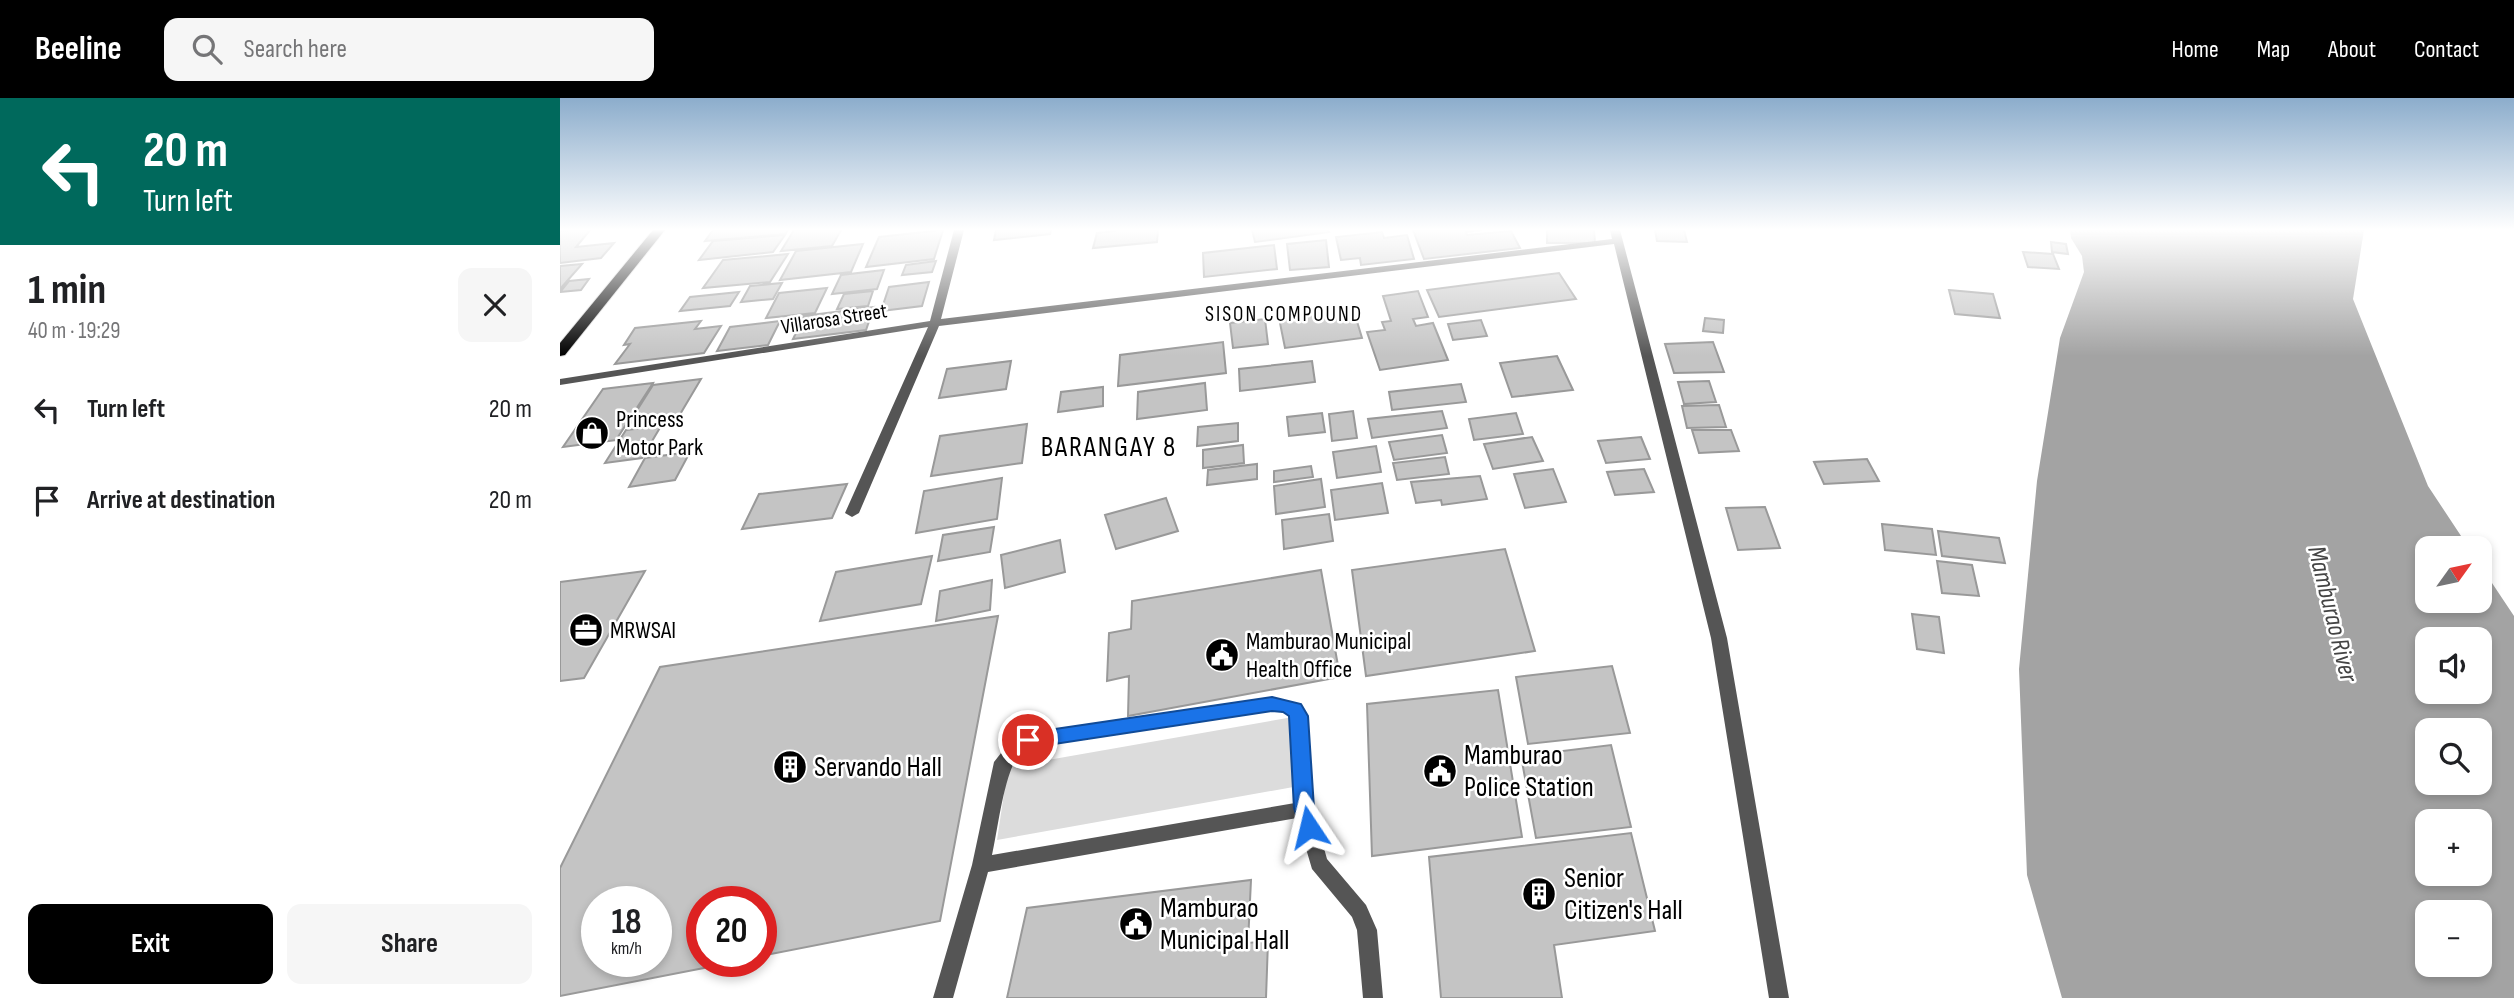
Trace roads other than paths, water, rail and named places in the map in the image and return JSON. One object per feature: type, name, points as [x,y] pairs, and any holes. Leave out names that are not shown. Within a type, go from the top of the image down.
[{"type":"main road","points":[[560,352],[625,272]]},
{"type":"street","points":[[852,513],[934,323],[948,272]]},
{"type":"street","name":"Villarosa Street","points":[[560,382],[934,323],[1329,272]]},
{"type":"street","points":[[1625,272],[1719,638],[1779,998]]},
{"type":"street","points":[[943,998],[981,865],[1003,762],[1018,744],[1028,740],[1272,704],[1294,709],[1299,716],[1304,808],[1319,863],[1359,911],[1367,930],[1373,998]]},
{"type":"street","points":[[981,865],[1304,808]]},
{"type":"water","name":"Mamburao River","points":[[2084,272],[2357,272],[2353,299],[2428,486],[2461,536],[2415,536],[2415,613],[2492,613],[2492,583],[2514,616],[2514,998],[2062,998],[2027,875],[2019,669],[2037,481],[2060,338]]},
{"type":"place","name":"Princess Motor Park","points":[[592,433]]},
{"type":"place","name":"MRWSAI","points":[[586,630]]},
{"type":"place","name":"Mamburao Municipal Health Office","points":[[1222,655]]},
{"type":"place","name":"Servando Hall","points":[[790,767]]},
{"type":"place","name":"Mamburao Police Station","points":[[1440,771]]},
{"type":"place","name":"Senior Citizen's Hall","points":[[1539,894]]},
{"type":"place","name":"Mamburao Municipal Hall","points":[[1136,924]]},
{"type":"district","name":"SISON COMPOUND","points":[[1284,314]]},
{"type":"district","name":"BARANGAY 8","points":[[1109,447]]}]
